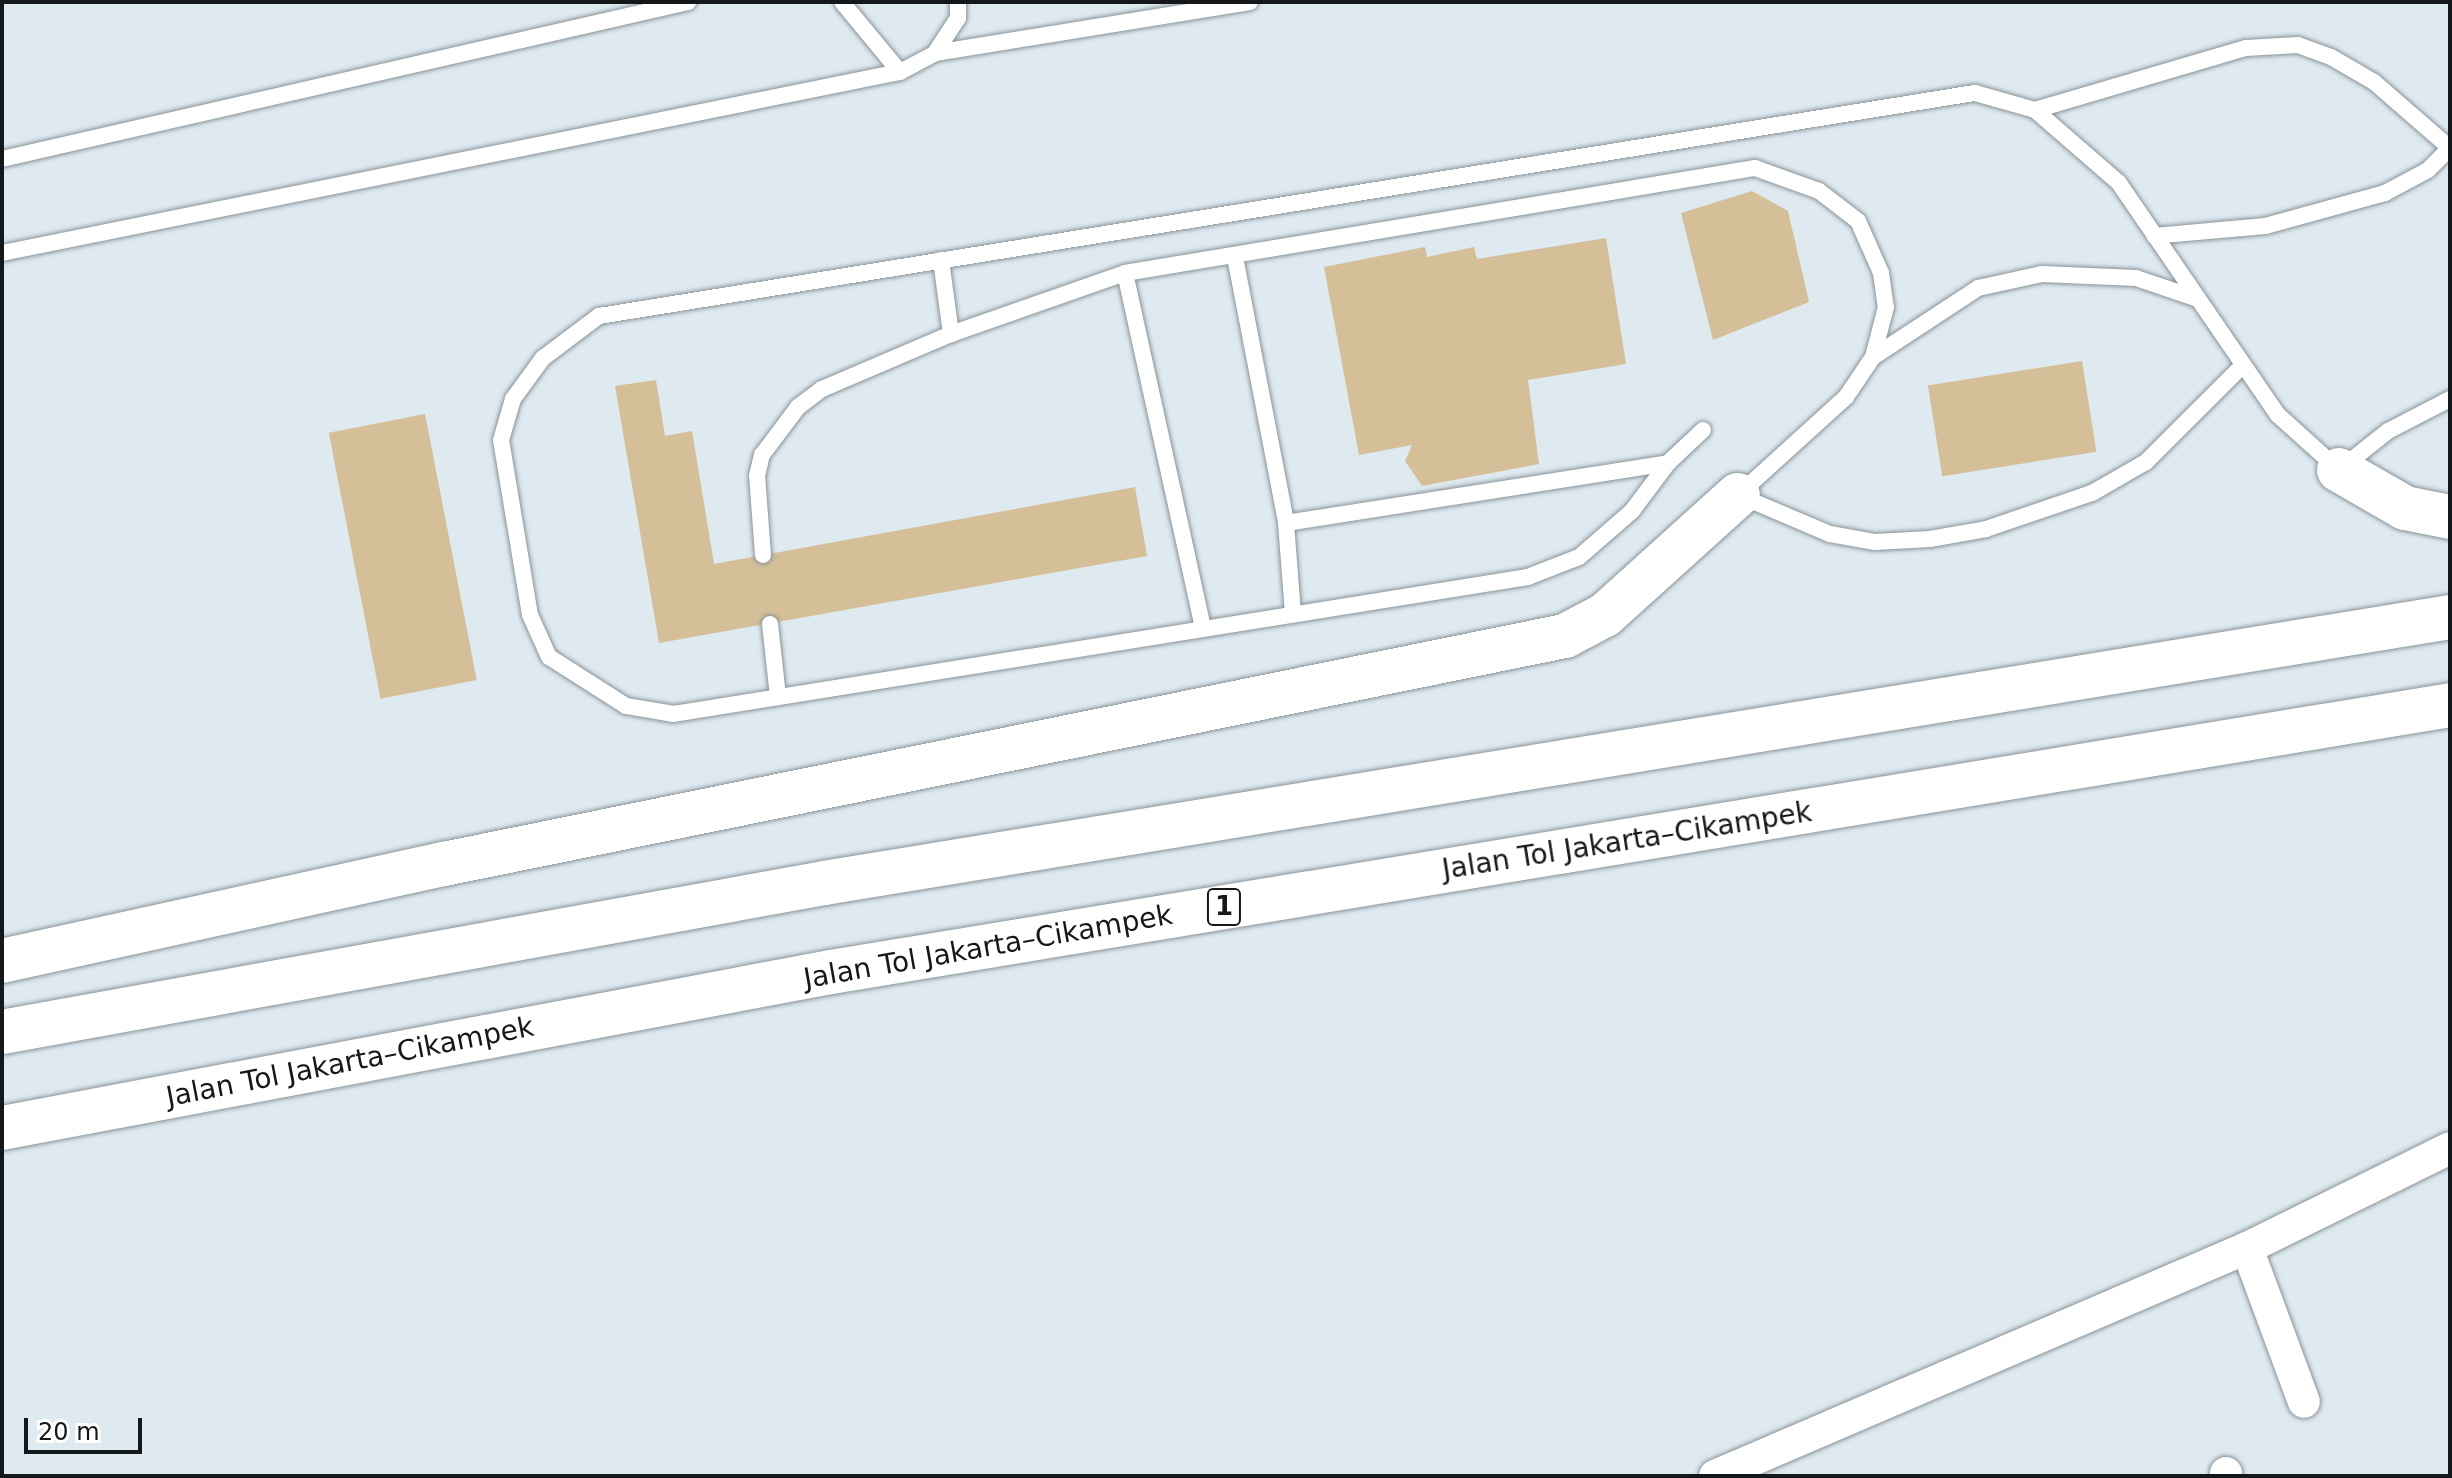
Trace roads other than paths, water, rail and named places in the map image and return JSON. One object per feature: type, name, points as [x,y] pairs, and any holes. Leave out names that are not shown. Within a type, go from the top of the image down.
[{"type":"highway","points":[[2339,470],[2405,508],[2450,517]]},
{"type":"highway","points":[[2,961],[444,864],[1565,636],[1605,615],[1738,495]]},
{"type":"highway","points":[[2,1032],[824,883],[2450,617]]},
{"type":"highway","name":"Jalan Tol Jakarta–Cikampek","points":[[2,1128],[831,972],[2450,705]]},
{"type":"street","points":[[1715,1476],[2247,1248],[2450,1148]]},
{"type":"street","points":[[2247,1248],[2304,1402]]},
{"type":"lane","points":[[2,159],[688,2]]},
{"type":"lane","points":[[842,2],[900,72]]},
{"type":"lane","points":[[935,53],[958,18],[958,2]]},
{"type":"lane","points":[[2,253],[900,72],[935,53],[1250,2]]},
{"type":"lane","points":[[2035,110],[2246,48],[2298,45],[2331,57],[2374,82],[2450,148],[2428,170],[2385,193],[2265,226],[2154,236]]},
{"type":"lane","points":[[1703,430],[1668,463],[1632,511],[1579,557],[1528,577],[1467,590],[1293,613],[674,714],[626,706],[590,687],[549,657],[530,615],[501,440],[513,399],[543,358],[599,316],[1975,93],[2035,110],[2119,183],[2241,367],[2278,415],[2339,470],[2388,431],[2450,399]]},
{"type":"lane","points":[[763,555],[757,476],[762,455],[798,407],[822,389],[951,334],[1125,273],[1755,168],[1819,191],[1858,221],[1881,273],[1886,307],[1873,357],[1846,397],[1738,495],[1830,534],[1875,542],[1986,529],[2092,493],[2146,462],[2241,367]]},
{"type":"lane","points":[[1235,257],[1286,523],[1293,613]]},
{"type":"lane","points":[[941,260],[951,334]]},
{"type":"lane","points":[[1125,273],[1203,629]]},
{"type":"lane","points":[[1873,357],[1978,288],[2042,274],[2136,278],[2195,298]]},
{"type":"lane","points":[[1286,523],[1668,463]]},
{"type":"lane","points":[[770,624],[778,697]]}]
